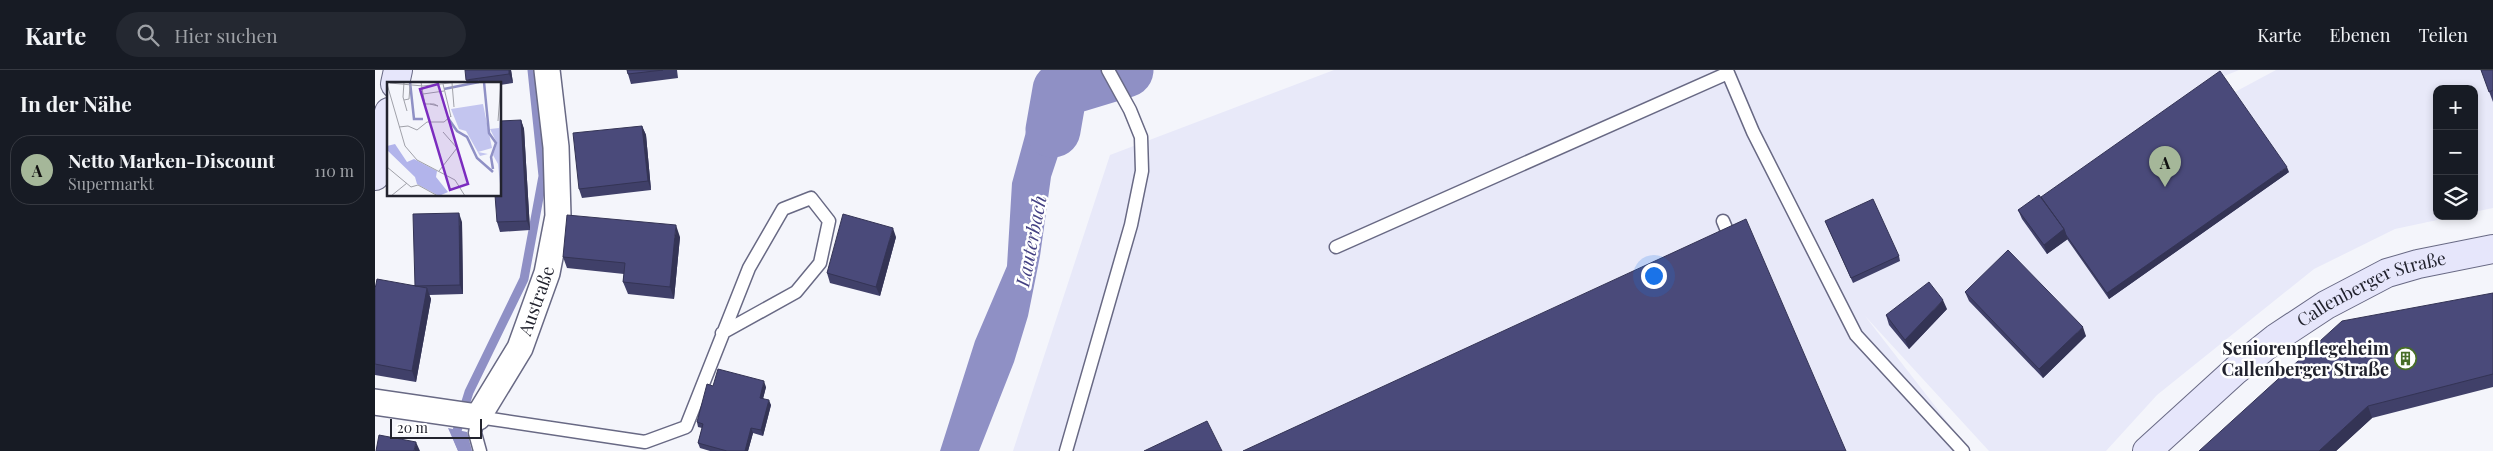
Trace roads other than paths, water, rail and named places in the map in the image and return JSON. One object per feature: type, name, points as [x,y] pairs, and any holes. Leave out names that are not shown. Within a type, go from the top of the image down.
[{"type":"street","name":"Austraße","points":[[476,417],[520,348],[547,273],[558,216],[556,147],[547,70]]},
{"type":"street","points":[[375,176],[387,121]]},
{"type":"street","name":"Callenberger Straße","points":[[2147,451],[2236,370],[2276,338],[2325,304],[2387,274],[2418,264],[2493,249]]},
{"type":"street","points":[[375,402],[476,417]]},
{"type":"lane","points":[[1066,451],[1131,225],[1142,171],[1141,137],[1130,110],[1108,70]]},
{"type":"lane","points":[[1336,247],[1728,73],[1753,132],[1856,336],[1963,451]]},
{"type":"lane","points":[[480,451],[475,433],[476,417],[645,442],[686,426],[722,333],[749,268],[783,209],[811,198],[829,222],[820,263],[796,292],[722,333]]},
{"type":"water","points":[[1058,70],[1088,70],[1097,85],[1067,129],[1051,177],[1040,256],[1028,316],[1014,362],[979,451],[940,451],[975,341],[1007,266],[1012,183],[1029,121],[1043,84]]},
{"type":"water","points":[[448,428],[467,432],[472,451],[458,451]]},
{"type":"waterway","points":[[463,451],[456,434],[469,392],[524,279],[543,176],[532,70]]},
{"type":"waterway","name":"Lauterbach","points":[[1053,130],[1060,90],[1126,70]]},
{"type":"place","name":"Netto Marken-Discount","points":[[2165,187]]},
{"type":"place","name":"Seniorenpflegeheim Callenberger Straße","points":[[2405,359]]}]
